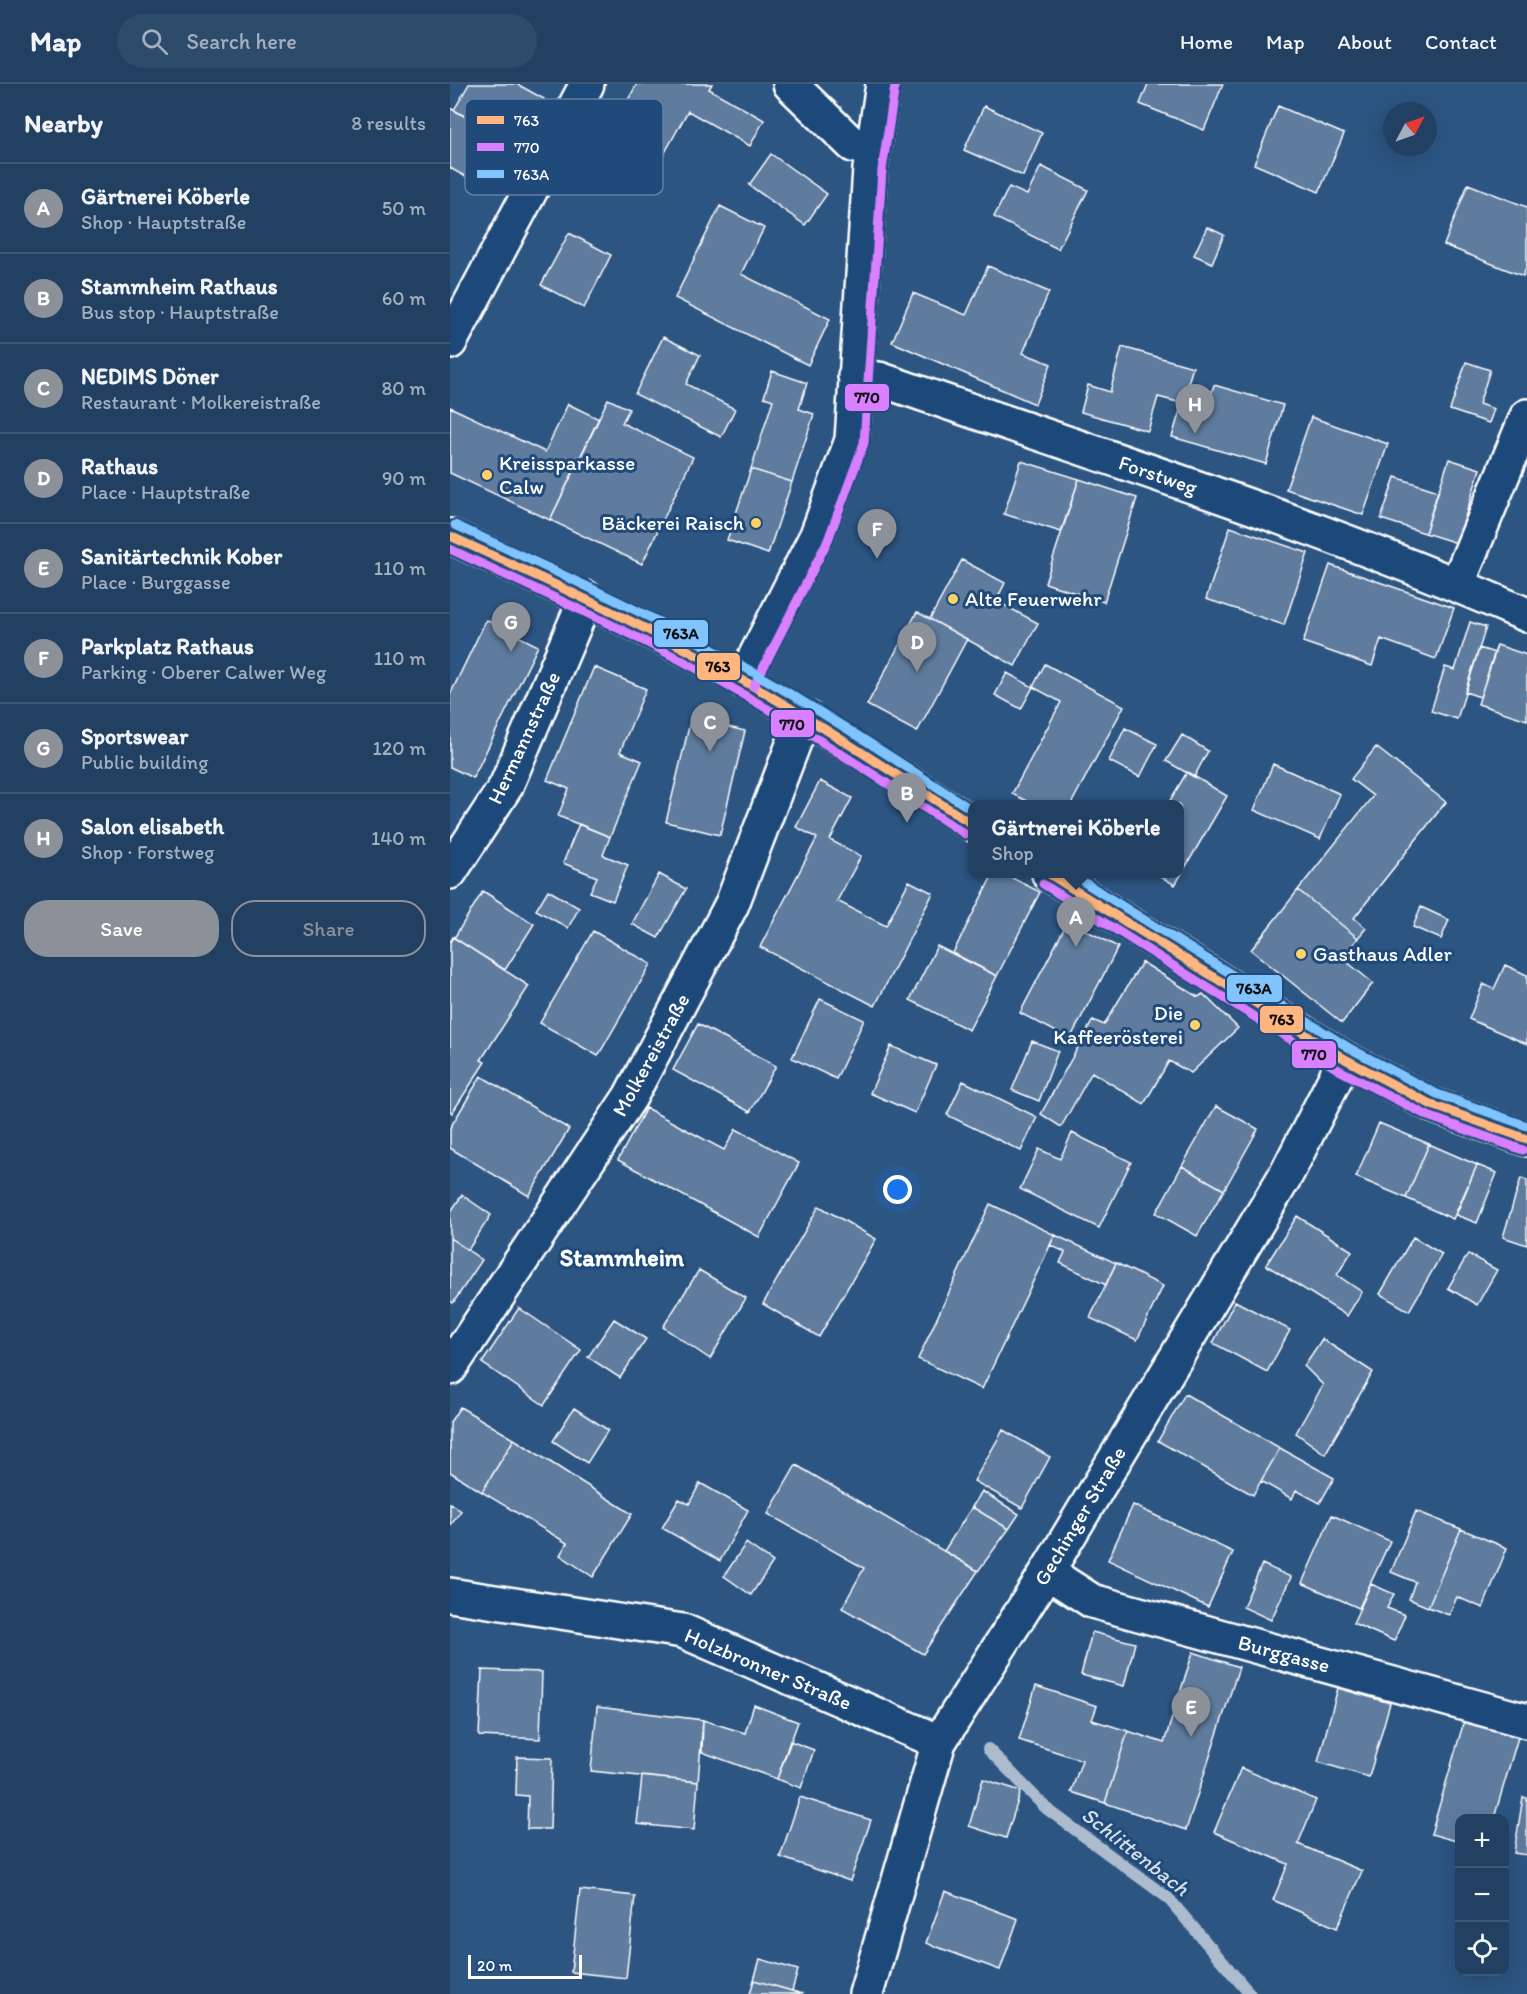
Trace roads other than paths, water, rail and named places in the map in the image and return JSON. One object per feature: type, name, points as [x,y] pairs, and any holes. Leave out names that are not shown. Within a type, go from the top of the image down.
[{"type":"street","points":[[579,99],[587,84]]},
{"type":"street","points":[[790,84],[853,145],[871,150]]},
{"type":"street","points":[[743,681],[817,535],[852,440],[871,150],[883,84]]},
{"type":"street","points":[[450,342],[528,195]]},
{"type":"street","name":"Forstweg","points":[[855,376],[879,379],[1289,521],[1458,585],[1527,615]]},
{"type":"street","points":[[1458,585],[1527,416]]},
{"type":"street","points":[[450,536],[586,598],[743,681],[808,718],[968,821]]},
{"type":"street","name":"Hermannstraße","points":[[450,872],[506,786],[586,598]]},
{"type":"street","name":"Molkereistraße","points":[[450,1368],[630,1097],[732,904],[795,737],[808,718]]},
{"type":"street","points":[[1057,878],[1345,1059],[1432,1105],[1527,1139]]},
{"type":"street","name":"Gechinger Straße","points":[[866,1994],[939,1742],[1047,1572],[1287,1173],[1345,1059]]},
{"type":"street","name":"Burggasse","points":[[1047,1572],[1092,1601],[1527,1721]]},
{"type":"street","name":"Holzbronner Straße","points":[[450,1595],[683,1631],[939,1742]]},
{"type":"waterway","name":"Schlittenbach","points":[[988,1749],[1047,1809],[1168,1898],[1250,1994]]},
{"type":"place","name":"Salon elisabeth","points":[[1195,434]]},
{"type":"place","name":"Kreissparkasse Calw","points":[[487,475]]},
{"type":"place","name":"Bäckerei Raisch","points":[[756,523]]},
{"type":"place","name":"Parkplatz Rathaus","points":[[877,559]]},
{"type":"place","name":"Alte Feuerwehr","points":[[953,599]]},
{"type":"place","name":"Sportswear","points":[[511,652]]},
{"type":"place","name":"Rathaus","points":[[917,672]]},
{"type":"place","name":"NEDIMS Döner","points":[[710,752]]},
{"type":"place","name":"Stammheim Rathaus","points":[[907,823]]},
{"type":"place","name":"Gärtnerei Köberle","points":[[1076,947]]},
{"type":"place","name":"Gasthaus Adler","points":[[1301,954]]},
{"type":"place","name":"Die Kaffeerösterei","points":[[1195,1025]]},
{"type":"place","name":"Sanitärtechnik Kober","points":[[1191,1737]]},
{"type":"district","name":"Stammheim","points":[[622,1258]]}]
